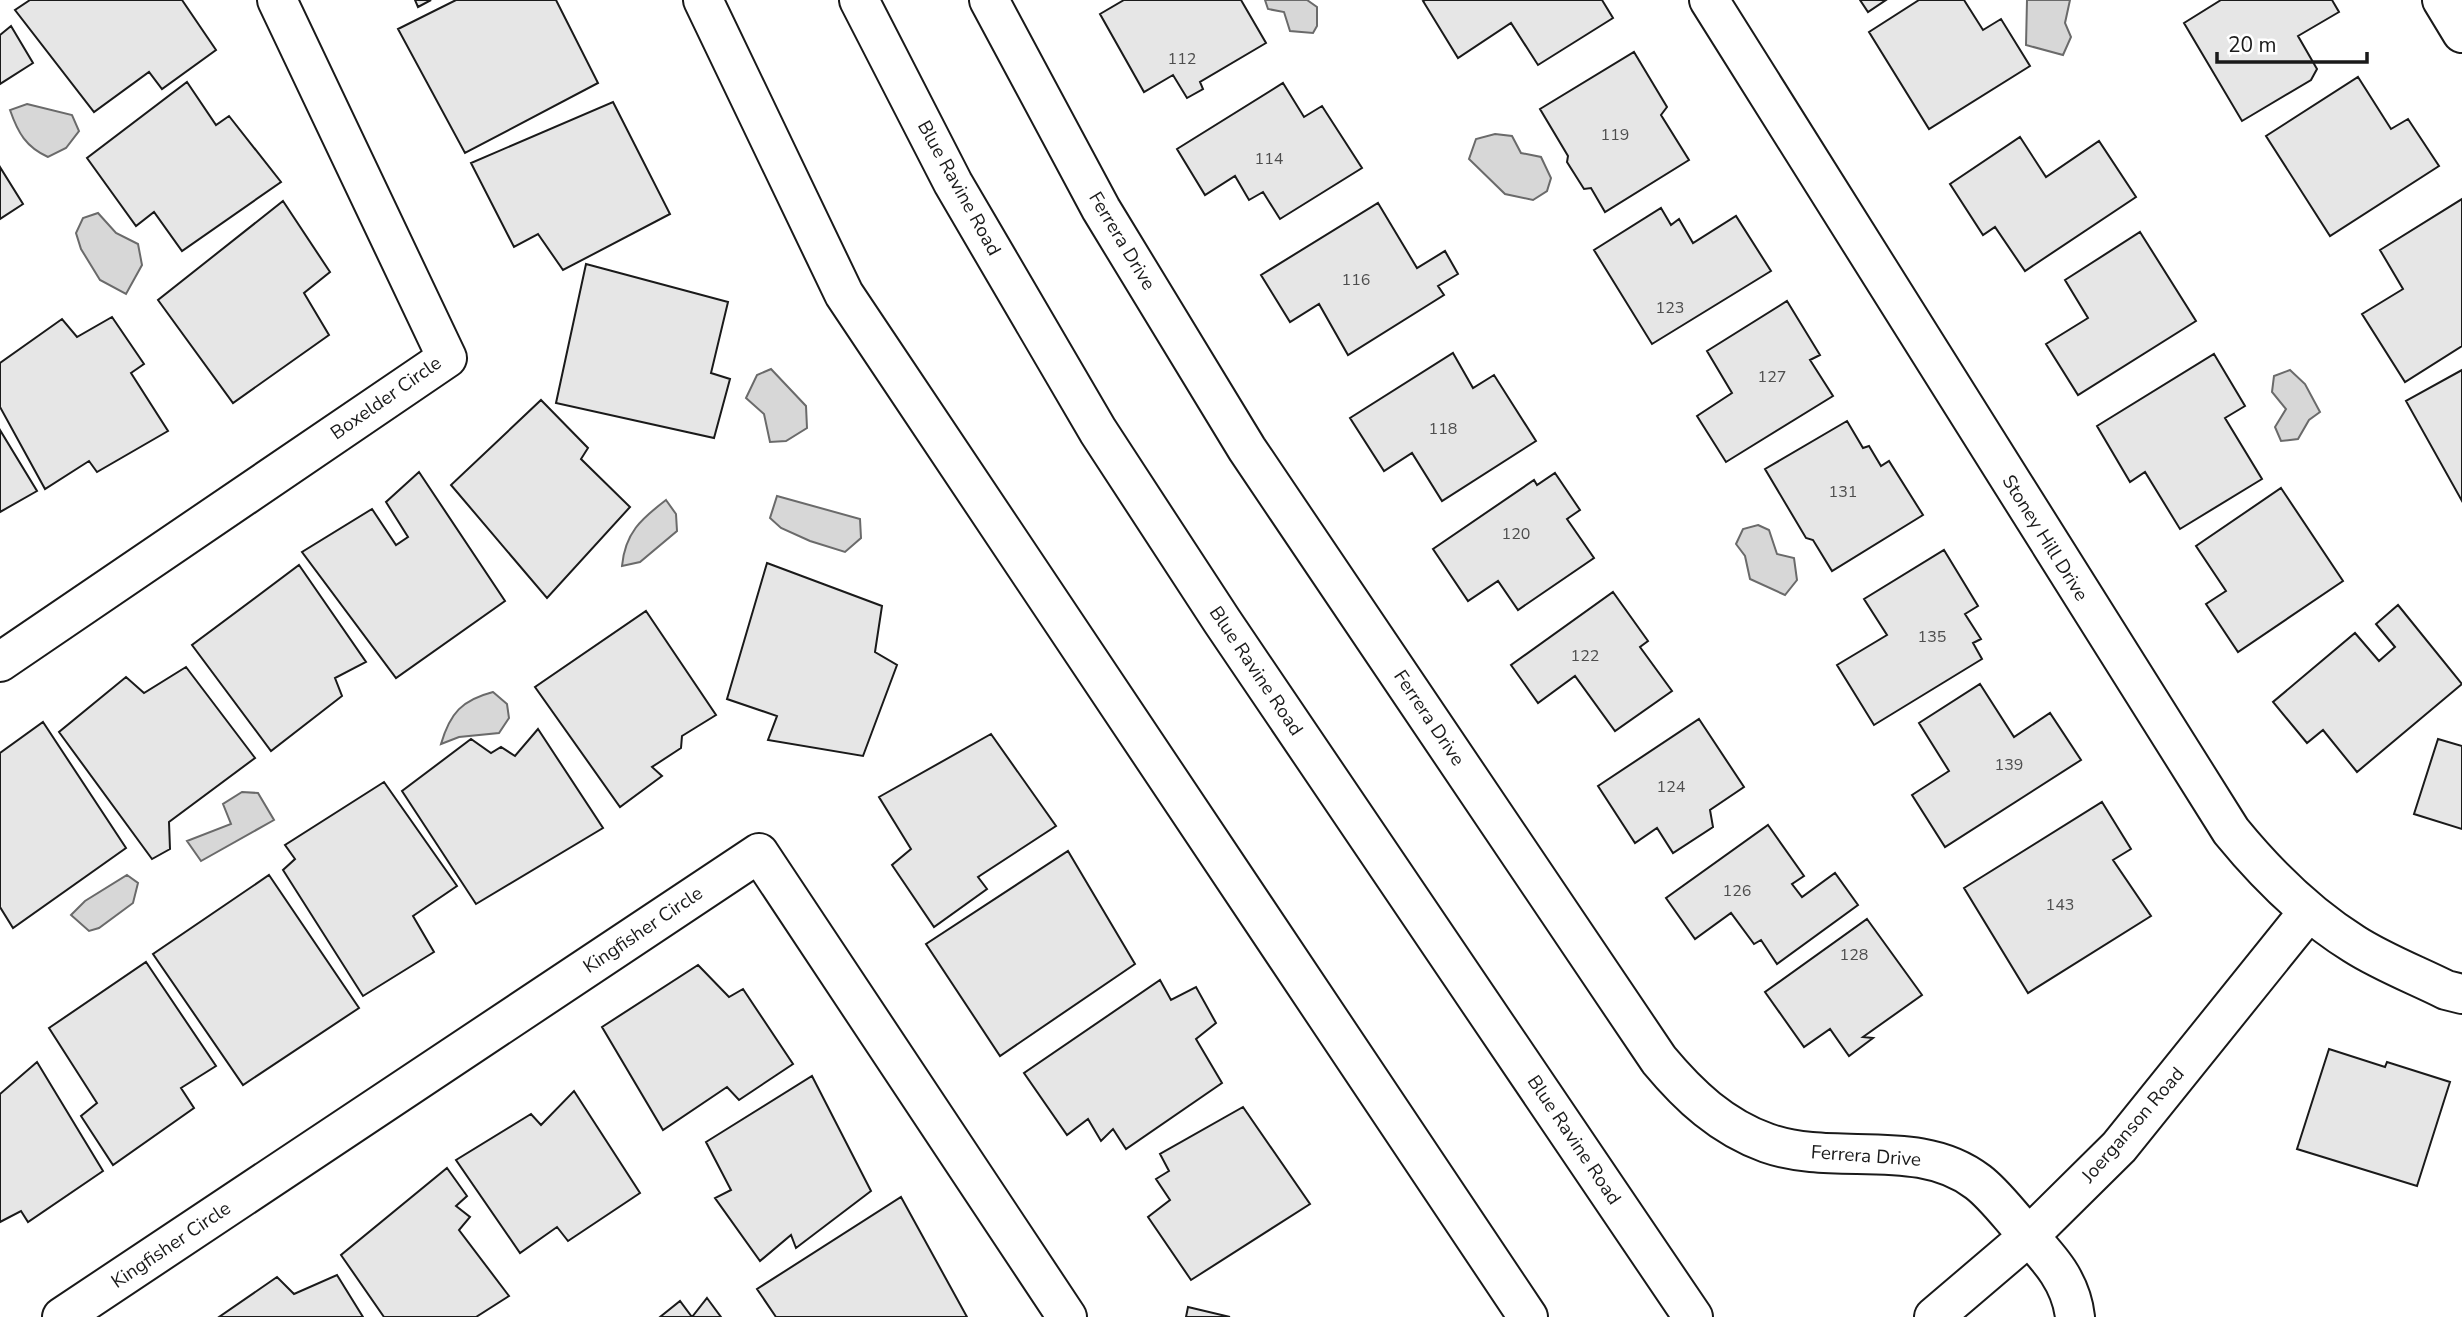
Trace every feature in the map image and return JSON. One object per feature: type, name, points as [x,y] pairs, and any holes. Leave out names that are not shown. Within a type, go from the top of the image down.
[{"type":"street","name":"Boxelder Circle","points":[[0,662],[447,358],[278,0]]},
{"type":"street","points":[[703,0],[844,294],[1528,1317]]},
{"type":"street","name":"Blue Ravine Road","points":[[859,0],[953,183],[1098,431],[1222,621],[1693,1317]]},
{"type":"street","name":"Ferrera Drive","points":[[989,0],[1101,209],[1247,449],[1659,1060],[1689,1095],[1725,1123],[1766,1143],[1810,1155],[1905,1155],[1941,1163],[1979,1183],[2029,1236],[2065,1280],[2075,1317]]},
{"type":"street","name":"Stoney Hill Drive","points":[[1709,0],[2202,790],[2264,871],[2309,911],[2355,945],[2446,990],[2462,994]]},
{"type":"street","points":[[2442,0],[2462,33]]},
{"type":"street","name":"Kingfisher Circle","points":[[62,1317],[759,853],[1067,1317]]},
{"type":"street","name":"Joerganson Road","points":[[1934,1317],[2029,1236],[2119,1147],[2309,911]]},
{"type":"shaded area","points":[[1265,0],[1307,0],[1317,7],[1317,26],[1313,33],[1290,31],[1284,12],[1268,9]]},
{"type":"shaded area","points":[[2027,0],[2070,0],[2065,23],[2071,37],[2063,55],[2026,45]]},
{"type":"shaded area","points":[[27,104],[72,115],[79,131],[66,148],[48,157],[28,144],[16,126],[10,110]]},
{"type":"shaded area","points":[[1495,134],[1512,136],[1521,153],[1541,157],[1551,178],[1547,191],[1533,200],[1505,194],[1469,159],[1476,139]]},
{"type":"shaded area","points":[[98,213],[116,233],[138,244],[142,265],[126,294],[100,280],[81,249],[76,233],[83,218]]},
{"type":"shaded area","points":[[771,369],[806,406],[807,428],[786,441],[770,442],[764,414],[746,398],[757,375]]},
{"type":"shaded area","points":[[2290,370],[2305,384],[2320,412],[2309,420],[2298,439],[2281,441],[2275,427],[2286,409],[2272,392],[2274,376]]},
{"type":"shaded area","points":[[777,496],[860,519],[861,538],[845,552],[781,528],[770,518]]},
{"type":"shaded area","points":[[666,500],[676,514],[677,531],[640,562],[622,566],[627,544],[636,528]]},
{"type":"shaded area","points":[[1758,525],[1769,530],[1777,554],[1794,558],[1797,580],[1785,595],[1750,579],[1745,556],[1736,544],[1743,529]]},
{"type":"shaded area","points":[[493,692],[507,704],[509,718],[499,733],[459,737],[441,744],[453,716],[459,709],[473,699]]},
{"type":"shaded area","points":[[242,792],[258,793],[274,820],[201,861],[187,841],[231,824],[223,804]]},
{"type":"shaded area","points":[[127,875],[138,883],[133,903],[99,928],[89,931],[71,915],[85,901]]},
{"type":"building","points":[[30,0],[182,0],[216,50],[162,89],[149,72],[94,112],[15,10]]},
{"type":"building","points":[[415,0],[431,0],[418,7]]},
{"type":"building","points":[[456,0],[556,0],[598,83],[465,153],[398,29]]},
{"type":"building","points":[[1124,0],[1241,0],[1266,43],[1200,82],[1203,89],[1187,98],[1173,75],[1144,92],[1100,14]]},
{"type":"building","points":[[1602,0],[1613,18],[1538,65],[1511,23],[1458,58],[1423,1]]},
{"type":"building","points":[[1860,0],[1886,0],[1868,12]]},
{"type":"building","points":[[1919,0],[1964,0],[1983,30],[2001,19],[2030,66],[1929,129],[1869,32]]},
{"type":"building","points":[[2221,0],[2332,0],[2339,12],[2298,36],[2317,69],[2311,80],[2242,121],[2184,23]]},
{"type":"building","points":[[11,26],[33,63],[0,84],[0,35]]},
{"type":"building","points":[[1634,52],[1667,107],[1661,115],[1689,160],[1605,212],[1591,188],[1584,189],[1540,109]]},
{"type":"building","points":[[2358,77],[2391,129],[2408,119],[2439,166],[2330,236],[2266,136]]},
{"type":"building","points":[[187,82],[216,125],[229,116],[281,182],[182,251],[154,212],[136,226],[87,158]]},
{"type":"building","points":[[1283,83],[1304,117],[1322,106],[1362,168],[1280,219],[1263,192],[1249,200],[1235,176],[1205,195],[1177,149]]},
{"type":"building","points":[[613,102],[670,214],[563,270],[538,234],[514,247],[471,163]]},
{"type":"building","points":[[2020,137],[2046,177],[2099,141],[2136,197],[2025,271],[1995,227],[1983,235],[1950,184]]},
{"type":"building","points":[[0,167],[23,204],[0,219]]},
{"type":"building","points":[[2462,199],[2462,346],[2405,382],[2362,314],[2403,289],[2380,250]]},
{"type":"building","points":[[283,201],[330,272],[304,293],[329,335],[233,403],[158,300]]},
{"type":"building","points":[[1378,203],[1417,268],[1445,251],[1458,274],[1438,286],[1444,295],[1348,355],[1319,304],[1290,322],[1261,275]]},
{"type":"building","points":[[1661,208],[1671,225],[1679,219],[1693,243],[1736,216],[1771,271],[1652,344],[1594,250]]},
{"type":"building","points":[[2140,232],[2196,321],[2078,395],[2046,344],[2088,318],[2065,280]]},
{"type":"building","points":[[586,264],[728,302],[711,373],[730,379],[714,438],[556,403]]},
{"type":"building","points":[[1787,301],[1820,355],[1810,360],[1833,396],[1726,462],[1697,416],[1732,393],[1707,351]]},
{"type":"building","points":[[112,317],[144,364],[131,373],[168,431],[97,472],[89,461],[45,489],[0,407],[0,363],[62,319],[77,337]]},
{"type":"building","points":[[1453,353],[1473,388],[1494,375],[1536,441],[1442,501],[1412,453],[1384,471],[1350,418]]},
{"type":"building","points":[[2214,354],[2245,406],[2225,418],[2262,479],[2180,529],[2145,472],[2130,482],[2097,426]]},
{"type":"building","points":[[2462,370],[2462,501],[2406,401]]},
{"type":"building","points":[[541,400],[588,448],[581,459],[630,507],[547,598],[451,485]]},
{"type":"building","points":[[1847,421],[1863,448],[1869,446],[1881,466],[1889,461],[1923,515],[1832,571],[1813,540],[1806,538],[1765,469]]},
{"type":"building","points":[[0,430],[37,491],[0,512]]},
{"type":"building","points":[[419,472],[505,601],[396,678],[302,552],[372,509],[396,545],[408,537],[386,502]]},
{"type":"building","points":[[1555,473],[1580,510],[1567,519],[1594,558],[1518,610],[1498,581],[1468,601],[1433,549],[1534,480],[1537,485]]},
{"type":"building","points":[[2281,488],[2343,581],[2238,652],[2206,604],[2226,591],[2196,546]]},
{"type":"building","points":[[1944,550],[1978,606],[1965,614],[1981,639],[1973,643],[1982,659],[1874,725],[1837,665],[1887,635],[1864,599]]},
{"type":"building","points":[[767,563],[882,606],[875,652],[897,665],[863,756],[768,740],[777,716],[727,699]]},
{"type":"building","points":[[299,565],[366,662],[335,678],[342,696],[271,751],[192,645]]},
{"type":"building","points":[[1613,592],[1648,641],[1640,647],[1672,691],[1615,731],[1575,676],[1538,703],[1511,665]]},
{"type":"building","points":[[2398,605],[2462,684],[2357,772],[2323,730],[2307,743],[2273,702],[2355,633],[2379,661],[2395,647],[2376,624]]},
{"type":"building","points":[[646,611],[716,715],[682,736],[681,748],[652,767],[662,776],[620,807],[535,687]]},
{"type":"building","points":[[186,667],[255,758],[169,822],[170,849],[152,859],[59,732],[126,677],[144,693]]},
{"type":"building","points":[[1980,684],[2014,737],[2050,713],[2081,760],[1945,847],[1912,795],[1949,771],[1919,723]]},
{"type":"building","points":[[1699,719],[1744,787],[1710,810],[1713,827],[1673,853],[1657,828],[1635,843],[1598,786]]},
{"type":"building","points":[[43,722],[126,848],[13,928],[0,907],[0,753]]},
{"type":"building","points":[[538,729],[603,828],[476,904],[402,791],[471,739],[491,753],[501,747],[515,756]]},
{"type":"building","points":[[991,734],[1056,826],[978,877],[987,889],[934,927],[892,865],[911,849],[879,797]]},
{"type":"building","points":[[2438,739],[2462,746],[2462,829],[2414,814]]},
{"type":"building","points":[[384,782],[457,886],[413,916],[434,952],[363,996],[283,870],[295,859],[285,845]]},
{"type":"building","points":[[2102,802],[2131,849],[2113,860],[2151,916],[2028,993],[1964,888]]},
{"type":"building","points":[[1768,825],[1804,876],[1792,884],[1802,897],[1835,873],[1858,905],[1777,964],[1761,940],[1754,944],[1731,913],[1695,939],[1666,898]]},
{"type":"building","points":[[1068,851],[1135,964],[1000,1056],[926,944]]},
{"type":"building","points":[[269,875],[359,1008],[243,1085],[153,954]]},
{"type":"building","points":[[1867,919],[1922,995],[1863,1037],[1873,1038],[1849,1056],[1830,1029],[1804,1047],[1765,992]]},
{"type":"building","points":[[146,962],[216,1066],[181,1088],[194,1108],[113,1165],[81,1116],[97,1103],[49,1028]]},
{"type":"building","points":[[698,965],[729,997],[743,989],[793,1064],[739,1100],[727,1087],[663,1130],[602,1027]]},
{"type":"building","points":[[1160,980],[1171,1000],[1196,987],[1216,1023],[1196,1039],[1222,1083],[1126,1149],[1113,1129],[1101,1141],[1088,1119],[1067,1135],[1024,1073]]},
{"type":"building","points":[[2329,1049],[2385,1067],[2387,1062],[2450,1082],[2417,1186],[2297,1149]]},
{"type":"building","points":[[37,1062],[103,1171],[28,1222],[21,1211],[0,1222],[0,1094]]},
{"type":"building","points":[[812,1076],[871,1191],[796,1248],[791,1235],[760,1261],[715,1198],[731,1190],[706,1142]]},
{"type":"building","points":[[574,1091],[640,1193],[568,1241],[557,1227],[520,1253],[456,1160],[531,1114],[541,1125]]},
{"type":"building","points":[[1243,1107],[1310,1204],[1191,1280],[1148,1217],[1170,1200],[1156,1179],[1169,1171],[1160,1154]]},
{"type":"building","points":[[447,1168],[467,1196],[456,1206],[470,1217],[459,1230],[509,1296],[476,1317],[384,1317],[341,1255]]},
{"type":"building","points":[[901,1197],[967,1317],[776,1317],[757,1289]]},
{"type":"building","points":[[337,1275],[363,1317],[219,1317],[277,1277],[294,1294]]},
{"type":"building","points":[[707,1298],[721,1317],[692,1317]]},
{"type":"building","points":[[680,1301],[692,1317],[660,1317]]},
{"type":"building","points":[[1188,1307],[1230,1317],[1186,1317]]}]
